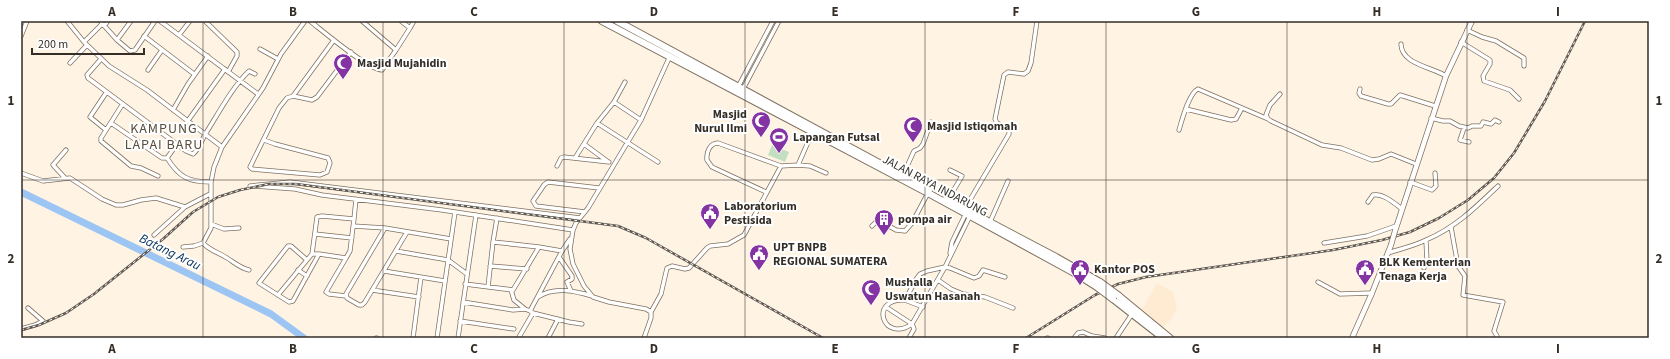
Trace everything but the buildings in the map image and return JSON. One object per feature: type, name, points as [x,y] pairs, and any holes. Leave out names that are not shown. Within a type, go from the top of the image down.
[{"type":"highway","name":"JALAN RAYA INDARUNG","points":[[602,21],[812,133],[819,133]]},
{"type":"highway","name":"JALAN RAYA INDARUNG","points":[[617,21],[819,133],[948,200],[967,213],[990,222],[1078,275],[1098,284],[1116,297],[1163,338]]},
{"type":"highway","name":"JALAN RAYA INDARUNG","points":[[906,178],[928,193],[1036,249]]},
{"type":"highway","name":"JALAN RAYA INDARUNG","points":[[1130,310],[1170,338]]},
{"type":"street","points":[[21,36],[27,21]]},
{"type":"street","points":[[67,21],[109,66],[147,90],[187,122],[222,147]]},
{"type":"street","points":[[70,63],[102,24],[108,21]]},
{"type":"street","points":[[117,40],[131,21]]},
{"type":"street","points":[[102,24],[117,40],[132,51],[135,50],[155,21]]},
{"type":"street","points":[[160,21],[258,94]]},
{"type":"street","points":[[179,34],[190,21]]},
{"type":"street","points":[[187,122],[238,56],[237,52],[205,21]]},
{"type":"street","points":[[183,247],[203,243],[211,224],[211,182],[214,168],[222,147],[258,94],[281,54],[305,21]]},
{"type":"street","points":[[310,21],[334,40],[380,71],[396,50],[414,21]]},
{"type":"street","points":[[362,21],[396,50]]},
{"type":"street","points":[[401,21],[410,28]]},
{"type":"street","points":[[740,88],[773,21]]},
{"type":"street","points":[[740,88],[779,21]]},
{"type":"street","points":[[923,308],[905,300],[896,300],[886,307],[882,315],[883,319],[888,325],[898,328],[912,324],[923,308],[945,267],[967,213],[1009,134],[1009,129],[997,123],[995,119],[1004,75],[1008,72],[1024,74],[1028,71],[1031,63],[1038,21]]},
{"type":"street","points":[[1352,338],[1391,245],[1410,182],[1446,76],[1460,42],[1472,21]]},
{"type":"street","points":[[1467,30],[1482,38],[1496,41],[1517,53],[1524,58],[1524,66]]},
{"type":"street","points":[[144,36],[194,74]]},
{"type":"street","points":[[264,140],[328,158],[330,161],[327,172],[322,175],[252,169],[251,165],[279,108],[288,98],[292,96],[334,40]]},
{"type":"street","points":[[1460,42],[1490,60],[1490,64],[1483,76],[1484,81],[1510,90],[1519,99]]},
{"type":"street","points":[[1400,44],[1406,57],[1446,76]]},
{"type":"street","points":[[260,49],[278,59]]},
{"type":"street","points":[[148,70],[162,50]]},
{"type":"street","points":[[292,96],[312,100],[317,98],[351,52]]},
{"type":"street","points":[[173,110],[194,74],[208,56]]},
{"type":"street","points":[[593,297],[584,286],[573,264],[570,253],[573,230],[641,120],[670,56]]},
{"type":"street","points":[[101,59],[87,75],[87,77],[122,105],[186,151],[193,154],[240,81],[249,71],[255,74]]},
{"type":"street","points":[[574,158],[597,123],[614,102],[625,82]]},
{"type":"street","points":[[1179,130],[1192,94],[1198,89],[1268,119],[1322,145],[1341,148],[1372,160],[1391,154],[1416,164]]},
{"type":"street","points":[[1360,89],[1359,93],[1361,96],[1388,104],[1400,95],[1435,106]]},
{"type":"street","points":[[106,93],[90,118],[106,130]]},
{"type":"street","points":[[1268,119],[1266,115],[1268,108],[1280,94]]},
{"type":"street","points":[[614,102],[641,120]]},
{"type":"street","points":[[122,105],[101,139],[104,144],[131,166],[144,169],[158,176]]},
{"type":"street","points":[[1186,109],[1232,120],[1236,119],[1242,108]]},
{"type":"street","points":[[1431,118],[1443,121],[1450,120],[1464,128],[1481,126],[1483,122],[1491,124],[1495,120],[1499,122]]},
{"type":"street","points":[[906,178],[914,151],[920,148],[923,144],[931,122]]},
{"type":"street","points":[[111,123],[162,158],[167,158]]},
{"type":"street","points":[[597,123],[658,162]]},
{"type":"street","points":[[1464,128],[1460,140],[1469,142]]},
{"type":"street","points":[[798,165],[812,133]]},
{"type":"street","points":[[766,192],[712,167],[707,160],[708,150],[713,144],[718,143],[781,166],[810,166],[826,173]]},
{"type":"street","points":[[167,158],[177,144]]},
{"type":"street","points":[[584,144],[613,165]]},
{"type":"street","points":[[65,178],[53,164],[66,150]]},
{"type":"street","points":[[167,158],[175,170],[183,177],[211,182]]},
{"type":"street","points":[[557,166],[562,158],[609,162]]},
{"type":"street","points":[[644,338],[651,318],[651,312],[661,294],[667,268],[672,266],[685,269],[689,268],[710,246],[728,244],[744,236],[781,166]]},
{"type":"street","points":[[948,200],[962,176],[950,170]]},
{"type":"street","points":[[21,173],[42,181],[65,178],[73,180],[102,199],[116,205],[123,205],[156,198],[184,207]]},
{"type":"street","points":[[1410,182],[1428,189],[1434,189],[1436,186],[1435,173]]},
{"type":"street","points":[[990,222],[1008,181]]},
{"type":"street","points":[[573,230],[295,189],[258,188],[250,186],[290,182],[580,218]]},
{"type":"street","points":[[585,212],[536,206],[533,201],[544,185],[548,182],[599,188]]},
{"type":"street","points":[[1388,253],[1426,241],[1451,227],[1472,211],[1498,186]]},
{"type":"street","points":[[872,226],[875,221],[878,220],[896,230],[905,231],[912,223],[928,193]]},
{"type":"street","points":[[154,235],[184,207],[210,194]]},
{"type":"street","points":[[1368,202],[1373,195],[1376,195],[1390,200],[1402,209]]},
{"type":"street","points":[[356,199],[350,251],[326,292],[328,294],[346,296],[362,305],[407,232]]},
{"type":"street","points":[[437,338],[455,212]]},
{"type":"street","points":[[458,338],[476,215]]},
{"type":"street","points":[[278,295],[312,254],[316,220],[319,216],[354,219]]},
{"type":"street","points":[[488,286],[497,218]]},
{"type":"street","points":[[211,224],[224,229],[239,228]]},
{"type":"street","points":[[353,226],[385,228],[451,240]]},
{"type":"street","points":[[1451,227],[1458,266],[1465,275],[1463,295],[1503,302],[1494,331],[1497,336],[1496,338]]},
{"type":"street","points":[[346,296],[385,228]]},
{"type":"street","points":[[1324,243],[1367,236],[1396,228]]},
{"type":"street","points":[[315,234],[352,238]]},
{"type":"street","points":[[519,337],[532,312],[537,298],[562,251],[572,238]]},
{"type":"street","points":[[1424,268],[1427,261],[1426,241]]},
{"type":"street","points":[[493,242],[562,251]]},
{"type":"street","points":[[203,243],[210,250],[226,257],[239,267],[249,270]]},
{"type":"street","points":[[306,260],[291,246],[288,246],[259,281],[260,284],[289,302],[293,301],[319,254]]},
{"type":"street","points":[[465,284],[515,290],[539,247]]},
{"type":"street","points":[[396,251],[448,260],[467,274]]},
{"type":"street","points":[[312,254],[346,258]]},
{"type":"street","points":[[559,257],[572,276],[572,279],[567,282],[571,291]]},
{"type":"street","points":[[490,266],[527,269]]},
{"type":"street","points":[[905,300],[920,274],[927,271],[945,267],[954,269],[974,278],[978,278],[983,270],[1005,277]]},
{"type":"street","points":[[298,270],[307,276]]},
{"type":"street","points":[[384,271],[445,281]]},
{"type":"street","points":[[413,338],[422,277]]},
{"type":"street","points":[[938,280],[963,294],[984,297],[1013,308]]},
{"type":"street","points":[[1318,282],[1340,294],[1372,293]]},
{"type":"street","points":[[372,290],[419,297]]},
{"type":"street","points":[[511,290],[514,300],[525,309],[558,319],[582,324]]},
{"type":"street","points":[[537,298],[544,294],[571,291],[609,302],[646,309],[651,312]]},
{"type":"street","points":[[463,302],[513,310],[525,309]]},
{"type":"street","points":[[886,307],[912,324],[914,329],[909,338]]},
{"type":"street","points":[[21,329],[43,321],[28,308]]},
{"type":"street","points":[[1116,338],[1130,310]]},
{"type":"street","points":[[548,338],[558,319]]},
{"type":"street","points":[[460,321],[514,329]]},
{"type":"street","points":[[1074,338],[1078,333],[1083,332],[1092,336],[1105,338]]},
{"type":"shaded area","points":[[1157,283],[1173,292],[1177,308],[1171,319],[1162,328],[1140,309],[1143,308]]},
{"type":"green space","name":"Lapangan Futsal","points":[[772,145],[789,152],[785,162],[768,155]]},
{"type":"waterway","name":"Batang Arau","points":[[21,192],[271,314],[304,338]]},
{"type":"railway","points":[[1026,338],[1095,295],[1118,284],[1146,277],[1333,250],[1382,240],[1410,232],[1439,218],[1468,200],[1494,178],[1514,153],[1545,101],[1585,21]]},
{"type":"railway","points":[[21,330],[39,325],[66,313],[94,294],[163,239],[193,212],[218,197],[240,190],[269,184],[296,184],[618,226],[646,238],[823,338]]},
{"type":"place","name":"Masjid Mujahidin","points":[[343,80]]},
{"type":"place","name":"Masjid Nurul Ilmi","points":[[761,138]]},
{"type":"place","name":"Masjid Istiqomah","points":[[913,143]]},
{"type":"place","name":"Lapangan Futsal","points":[[779,154]]},
{"type":"place","name":"Laboratorium Pestisida","points":[[710,230]]},
{"type":"place","name":"pompa air","points":[[884,236]]},
{"type":"place","name":"UPT BNPB REGIONAL SUMATERA","points":[[759,271]]},
{"type":"place","name":"Kantor POS","points":[[1080,286]]},
{"type":"place","name":"BLK Kementerian Tenaga Kerja","points":[[1365,286]]},
{"type":"place","name":"Mushalla Uswatun Hasanah","points":[[871,306]]},
{"type":"district","name":"KAMPUNG LAPAI BARU","points":[[164,138]]}]
